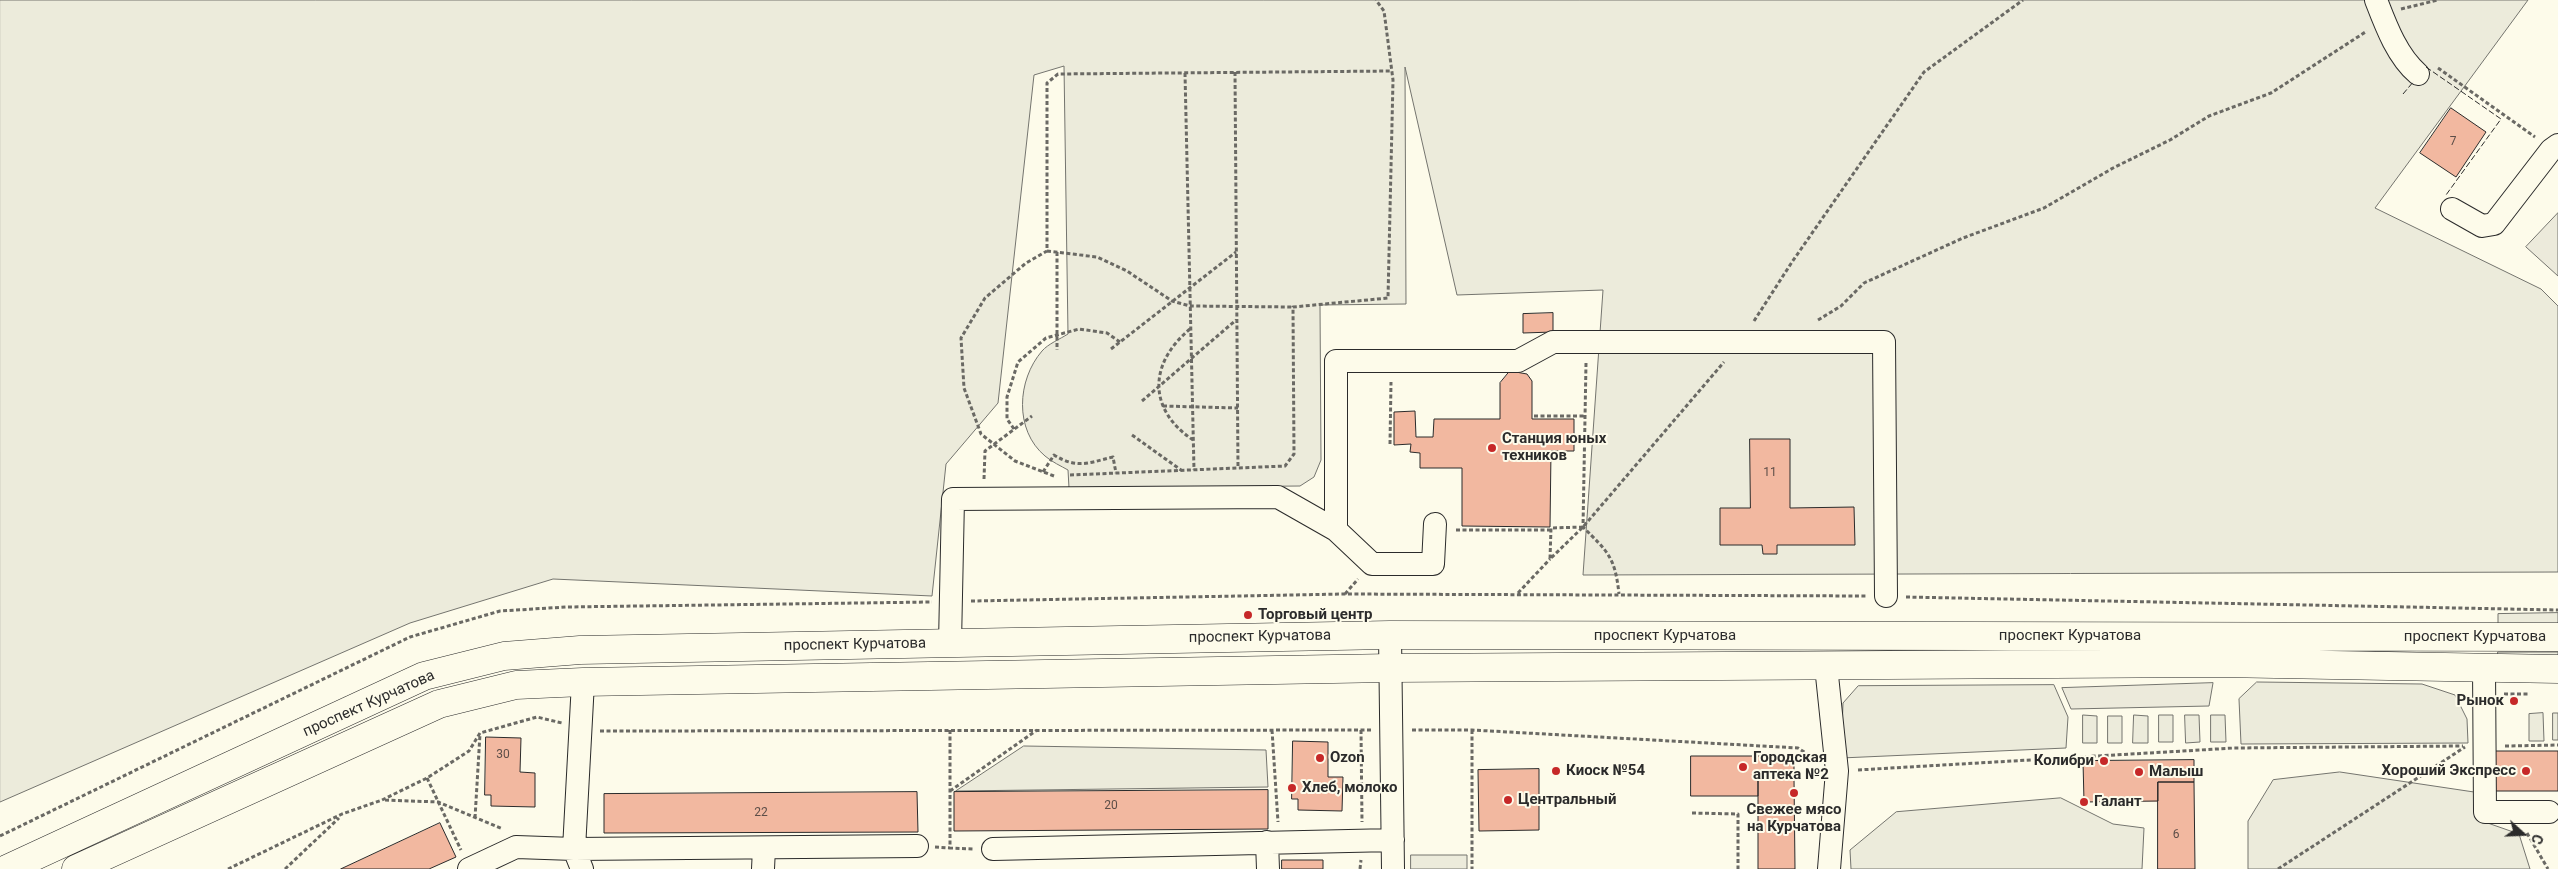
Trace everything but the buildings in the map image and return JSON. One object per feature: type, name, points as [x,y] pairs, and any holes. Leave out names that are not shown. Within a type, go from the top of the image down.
[{"type":"main road","name":"проспект Курчатова","points":[[7,869],[424,676],[504,656],[580,650],[1390,635],[2558,637]]},
{"type":"main road","name":"проспект Курчатова","points":[[76,869],[439,704],[516,685],[583,682],[1390,668],[2219,663],[2558,669]]},
{"type":"main road","points":[[424,676],[439,704]]},
{"type":"street","points":[[2380,10],[2396,46],[2414,71]]},
{"type":"street","points":[[2452,209],[2482,226],[2494,224],[2554,148]]},
{"type":"street","points":[[1336,530],[1336,361],[1518,361],[1553,342],[1884,342],[1886,596]]},
{"type":"street","points":[[950,643],[953,499],[1278,497],[1336,530],[1372,564],[1433,564],[1435,527]]},
{"type":"street","points":[[1390,635],[1393,869]]},
{"type":"street","points":[[1826,666],[1837,771],[1829,869]]},
{"type":"street","points":[[2484,668],[2485,812],[2548,812]]},
{"type":"street","points":[[578,859],[583,682]]},
{"type":"street","points":[[993,849],[1393,840]]},
{"type":"street","points":[[1268,869],[1273,842]]},
{"type":"street","points":[[469,869],[516,847],[578,859],[764,858],[917,846]]},
{"type":"path","points":[[1293,307],[1294,454],[1286,466],[1054,476],[1015,462],[981,434],[964,388],[961,338],[985,298],[1026,264],[1048,250],[1097,257],[1127,271],[1172,301],[1190,306],[1293,307],[1388,298],[1392,71],[1384,10],[1376,0]]},
{"type":"path","points":[[1517,594],[1583,527],[1741,342],[1792,262],[1924,72],[2023,0]]},
{"type":"path","points":[[1815,322],[1841,306],[1864,283],[1963,238],[2044,208],[2113,168],[2170,140],[2209,116],[2271,93],[2380,10],[2400,9],[2438,0]]},
{"type":"path","points":[[2414,71],[2421,60],[2430,63],[2554,148]]},
{"type":"path","points":[[1048,250],[1047,83],[1058,74],[1392,71]]},
{"type":"path","points":[[1234,72],[1238,468]]},
{"type":"path","points":[[1185,73],[1194,470]]},
{"type":"path","points":[[1057,252],[1057,350]]},
{"type":"path","points":[[1112,349],[1236,252]]},
{"type":"path","points":[[1142,401],[1191,357],[1237,320]]},
{"type":"path","points":[[1191,328],[1174,343],[1163,365],[1159,386],[1163,406],[1177,429],[1193,440]]},
{"type":"path","points":[[1014,429],[1007,418],[1007,397],[1018,362],[1046,338],[1079,329],[1107,333],[1120,342]]},
{"type":"path","points":[[1583,527],[1587,342]]},
{"type":"path","points":[[1390,444],[1391,361]]},
{"type":"path","points":[[1163,406],[1238,408]]},
{"type":"path","points":[[983,499],[986,451],[1032,416]]},
{"type":"path","points":[[1534,416],[1585,416]]},
{"type":"path","points":[[1132,435],[1182,470]]},
{"type":"path","points":[[1043,472],[1054,455],[1068,464],[1089,463],[1113,457],[1116,473]]},
{"type":"path","points":[[1435,527],[1551,530],[1551,528],[1583,527],[1607,550],[1614,562],[1618,594]]},
{"type":"path","points":[[1550,560],[1551,530]]},
{"type":"path","points":[[2484,695],[2539,694]]},
{"type":"path","points":[[950,730],[950,848],[993,849]]},
{"type":"path","points":[[950,791],[1038,730]]},
{"type":"path","points":[[1272,730],[1273,842]]},
{"type":"path","points":[[1360,869],[1362,840],[1361,730]]},
{"type":"path","points":[[1472,730],[1472,869]]},
{"type":"path","points":[[475,818],[480,733]]},
{"type":"path","points":[[2278,869],[2467,746]]},
{"type":"path","points":[[427,778],[469,869]]},
{"type":"path","points":[[382,800],[438,802],[511,833]]},
{"type":"path","points":[[2516,812],[2548,869]]},
{"type":"path","points":[[1692,813],[1738,814],[1738,869]]},
{"type":"path","points":[[285,869],[342,814]]},
{"type":"shaded area","points":[[0,0],[2528,0],[2375,208],[2541,289],[2558,306],[2558,572],[1583,575],[1603,290],[1457,295],[1405,67],[1406,304],[1320,305],[1321,460],[1314,477],[1300,486],[1069,488],[1068,470],[1045,456],[1035,445],[1028,433],[1023,405],[1024,390],[1034,363],[1045,348],[1068,334],[1064,66],[1034,75],[998,403],[946,464],[932,596],[553,579],[410,623],[0,802]]},
{"type":"shaded area","points":[[2558,213],[2558,276],[2526,247]]},
{"type":"shaded area","points":[[2558,613],[2558,631],[2498,631],[2498,614]]},
{"type":"shaded area","points":[[2498,652],[2558,652],[2558,661],[2498,661]]},
{"type":"shaded area","points":[[2257,682],[2422,684],[2455,695],[2467,719],[2468,743],[2241,744],[2239,699]]},
{"type":"shaded area","points":[[2213,683],[2209,706],[2071,709],[2062,688]]},
{"type":"shaded area","points":[[2054,685],[2068,717],[2066,748],[1841,758],[1843,703],[1858,686]]},
{"type":"shaded area","points":[[2543,713],[2544,741],[2529,741],[2529,714]]},
{"type":"shaded area","points":[[2553,713],[2558,713],[2558,740],[2553,740]]},
{"type":"shaded area","points":[[2083,715],[2097,716],[2097,743],[2083,743]]},
{"type":"shaded area","points":[[2134,715],[2148,716],[2148,743],[2133,743]]},
{"type":"shaded area","points":[[2159,715],[2173,715],[2173,742],[2159,742]]},
{"type":"shaded area","points":[[2185,715],[2199,715],[2200,742],[2186,743]]},
{"type":"shaded area","points":[[2211,715],[2225,715],[2226,742],[2211,742]]},
{"type":"shaded area","points":[[2108,716],[2122,716],[2122,743],[2108,743]]},
{"type":"shaded area","points":[[1024,746],[1266,750],[1268,787],[956,791]]},
{"type":"shaded area","points":[[2340,772],[2474,792],[2482,821],[2519,834],[2530,869],[2248,869],[2248,821],[2273,780]]},
{"type":"shaded area","points":[[2061,798],[2113,824],[2144,828],[2142,869],[1851,869],[1850,850],[1896,812]]},
{"type":"shaded area","points":[[1411,855],[1467,855],[1467,869],[1411,869]]},
{"type":"fence","points":[[2426,67],[2501,119],[2446,195]]},
{"type":"fence","points":[[2403,94],[2414,81]]},
{"type":"place","name":"Станция юных техников","points":[[1492,448]]},
{"type":"place","name":"Торговый центр","points":[[1248,615]]},
{"type":"place","name":"Рынок","points":[[2514,701]]},
{"type":"place","name":"Ozon","points":[[1320,758]]},
{"type":"place","name":"Колибри","points":[[2104,761]]},
{"type":"place","name":"Городская аптека №2","points":[[1743,767]]},
{"type":"place","name":"Киоск №54","points":[[1556,771]]},
{"type":"place","name":"Хороший Экспресс","points":[[2526,771]]},
{"type":"place","name":"Малыш","points":[[2139,772]]},
{"type":"place","name":"Хлеб, молоко","points":[[1292,788]]},
{"type":"place","name":"Свежее мясо на Курчатова","points":[[1794,793]]},
{"type":"place","name":"Центральный","points":[[1508,800]]},
{"type":"place","name":"Галант","points":[[2084,802]]}]
